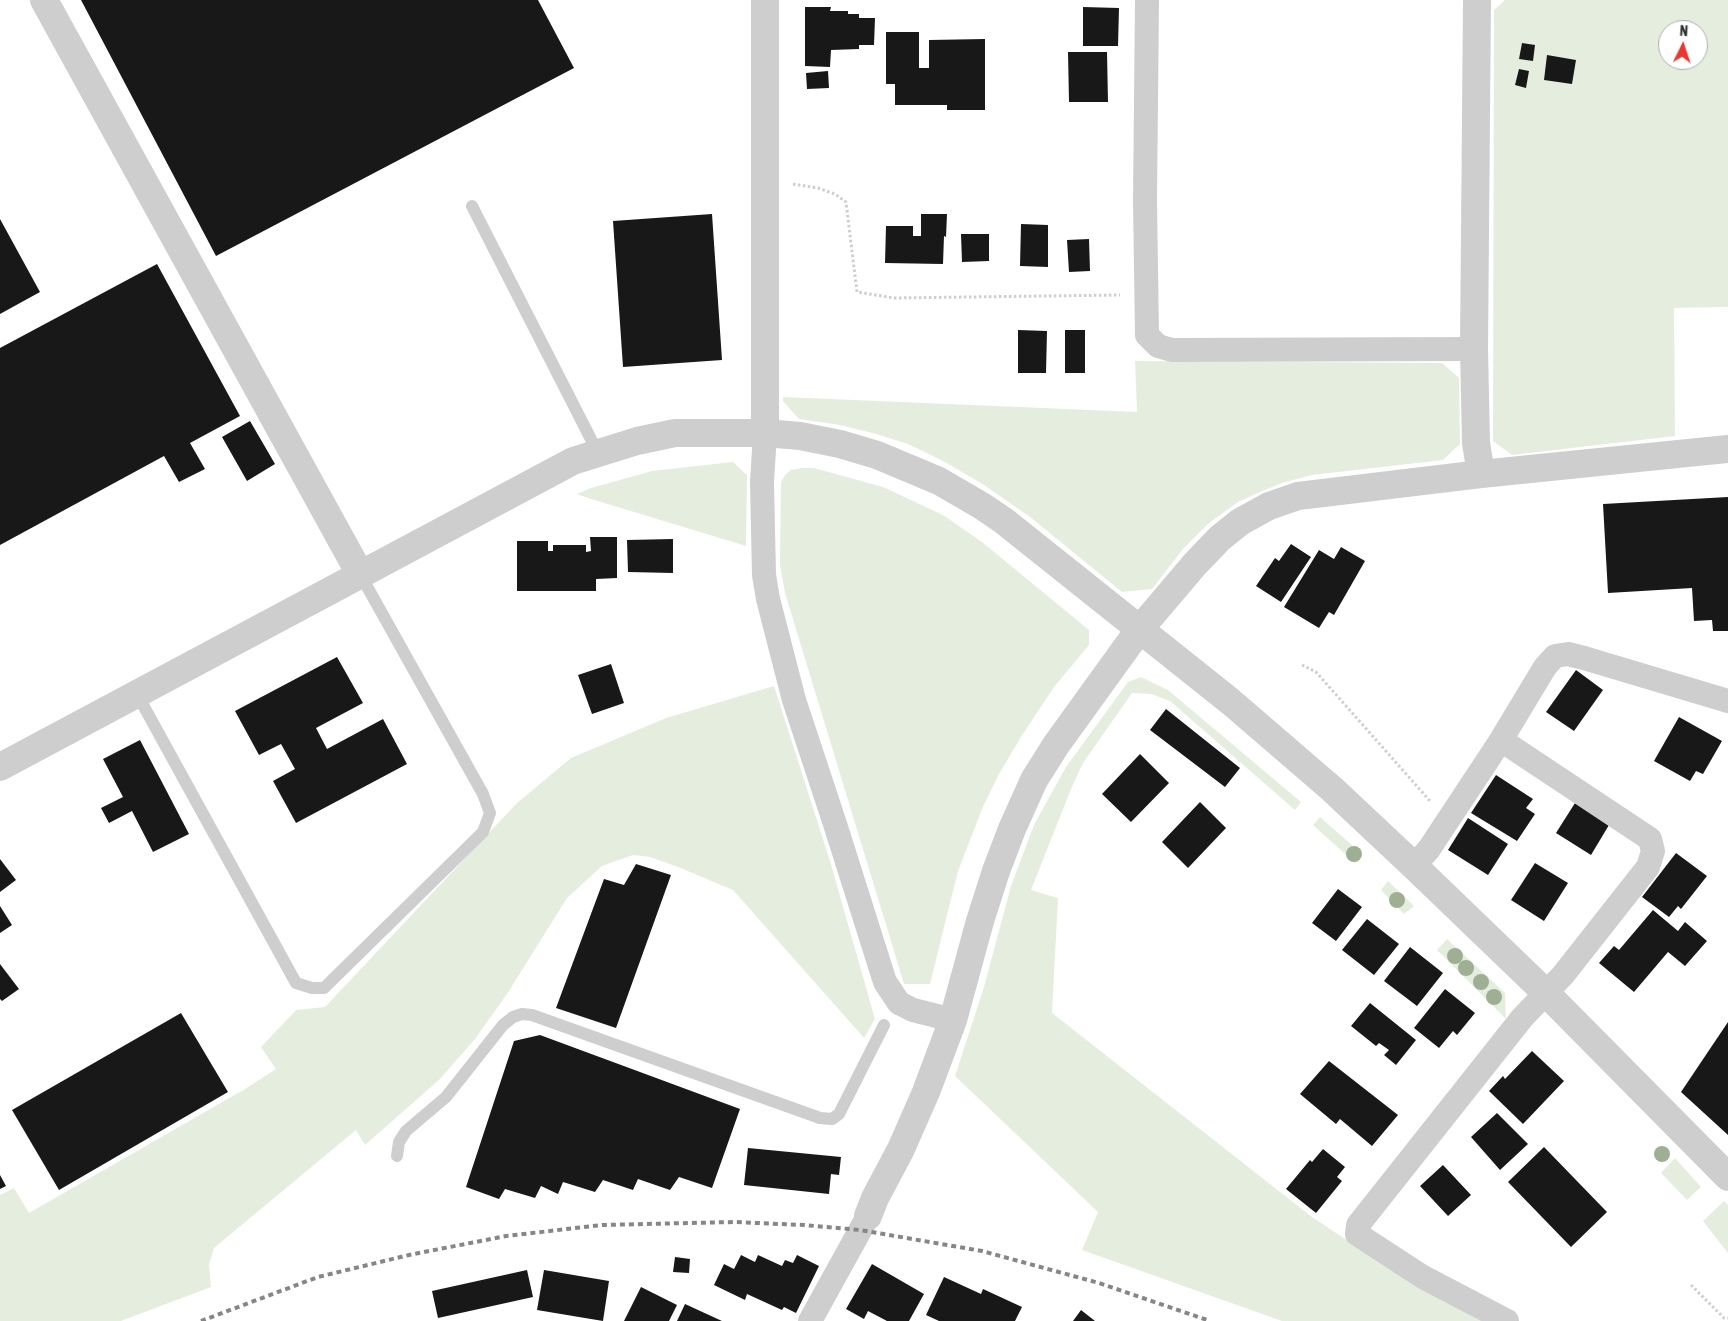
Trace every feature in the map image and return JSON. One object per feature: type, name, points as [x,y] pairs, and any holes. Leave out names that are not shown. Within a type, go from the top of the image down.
[{"type":"street","points":[[44,0],[360,574]]},
{"type":"street","points":[[765,0],[764,433],[762,482],[764,576],[768,599],[794,700],[885,982],[899,1003],[913,1010],[953,1020]]},
{"type":"street","points":[[1146,0],[1147,335],[1158,346],[1172,350],[1474,349]]},
{"type":"street","points":[[1477,0],[1474,349],[1476,443],[1481,474]]},
{"type":"street","points":[[0,767],[573,461],[637,441],[675,434],[764,433],[800,436],[840,444],[878,455],[939,480],[1004,521],[1231,702],[1332,788],[1414,866],[1546,993],[1728,1177]]},
{"type":"street","points":[[810,1321],[868,1216],[923,1100],[953,1020],[980,921],[996,871],[1034,780],[1056,744],[1139,630],[1195,564],[1220,538],[1240,522],[1268,506],[1298,496],[1481,474],[1728,449]]},
{"type":"street","points":[[1414,866],[1449,818],[1501,740],[1545,667],[1555,656],[1568,654],[1584,658],[1728,701]]},
{"type":"street","points":[[1501,740],[1650,839],[1653,851],[1648,867],[1563,975],[1522,1018],[1358,1225],[1357,1234],[1422,1277],[1507,1321]]},
{"type":"lane","points":[[472,206],[598,453]]},
{"type":"lane","points":[[136,694],[296,983],[312,988],[324,988],[483,832],[490,813],[483,794],[360,574]]},
{"type":"lane","points":[[397,1156],[399,1142],[406,1131],[446,1097],[503,1025],[513,1017],[522,1014],[820,1118],[832,1119],[839,1114],[884,1025]]},
{"type":"path","points":[[765,184],[804,185],[818,188],[835,194],[846,202],[857,292],[894,298],[1146,295]]},
{"type":"path","points":[[1302,665],[1316,672],[1436,809],[1449,818]]},
{"type":"path","points":[[1690,1285],[1724,1318],[1728,1318]]},
{"type":"green space","points":[[1505,0],[1728,0],[1728,307],[1674,308],[1675,436],[1512,455],[1493,441],[1494,10]]},
{"type":"green space","points":[[1135,361],[1442,363],[1459,378],[1460,444],[1443,460],[1312,475],[1282,483],[1260,492],[1238,502],[1209,523],[1183,549],[1152,589],[1122,592],[1030,517],[984,485],[945,462],[908,444],[876,434],[840,425],[799,419],[783,401],[783,397],[1137,412]]},
{"type":"green space","points":[[733,462],[747,475],[746,546],[577,494],[591,488],[652,471]]},
{"type":"green space","points":[[814,468],[883,487],[943,515],[982,542],[1089,630],[1089,645],[1054,687],[1021,737],[999,774],[982,809],[958,871],[930,984],[904,984],[785,593],[780,565],[781,482],[791,470]]},
{"type":"green space","points":[[1141,677],[1168,690],[1301,802],[1295,810],[1170,701],[1151,694],[1132,693],[1083,763],[1031,890],[1058,898],[1052,1013],[1312,1217],[1404,1278],[1491,1321],[1282,1321],[1082,1250],[1098,1212],[955,1076],[984,987],[1011,886],[1034,825],[1066,767],[1128,682]]},
{"type":"green space","points":[[774,686],[830,861],[875,1019],[864,1038],[733,890],[650,857],[633,855],[602,866],[567,898],[507,994],[475,1039],[440,1079],[365,1145],[356,1130],[214,1248],[209,1264],[211,1287],[121,1321],[0,1321],[0,1195],[14,1188],[29,1213],[245,1089],[276,1069],[261,1047],[296,1010],[325,1007],[517,803],[571,758],[666,718]]},
{"type":"green space","points":[[1320,817],[1362,854],[1355,863],[1313,825]]},
{"type":"green space","points":[[1388,881],[1414,906],[1404,914],[1381,890]]},
{"type":"green space","points":[[1447,939],[1505,993],[1506,1019],[1437,950]]},
{"type":"green space","points":[[1675,1158],[1701,1187],[1687,1200],[1661,1173]]},
{"type":"green space","points":[[1724,1201],[1728,1205],[1728,1253],[1703,1221]]},
{"type":"building","points":[[81,0],[538,0],[574,68],[216,256]]},
{"type":"building","points":[[805,7],[831,7],[830,11],[848,11],[848,14],[859,14],[859,18],[875,18],[874,45],[859,45],[859,49],[831,50],[830,67],[805,66]]},
{"type":"building","points":[[1083,7],[1119,8],[1118,46],[1083,46]]},
{"type":"building","points":[[886,32],[919,32],[919,68],[929,68],[929,40],[985,39],[985,110],[947,110],[947,105],[895,105],[895,84],[886,84]]},
{"type":"building","points":[[1522,43],[1535,45],[1533,61],[1519,59]]},
{"type":"building","points":[[1068,52],[1107,52],[1108,102],[1069,102]]},
{"type":"building","points":[[1547,55],[1576,60],[1572,84],[1544,80]]},
{"type":"building","points":[[1519,69],[1529,71],[1526,88],[1515,85]]},
{"type":"building","points":[[828,71],[829,88],[807,89],[806,73]]},
{"type":"building","points":[[712,214],[722,360],[623,367],[613,221]]},
{"type":"building","points":[[921,214],[947,214],[943,264],[885,263],[886,226],[913,226],[913,236],[921,236]]},
{"type":"building","points":[[0,219],[40,292],[0,314]]},
{"type":"building","points":[[1021,224],[1048,225],[1048,267],[1020,266]]},
{"type":"building","points":[[961,234],[989,234],[989,261],[962,262]]},
{"type":"building","points":[[1089,239],[1090,271],[1069,272],[1067,240]]},
{"type":"building","points":[[157,264],[240,416],[190,443],[205,469],[179,482],[164,456],[0,545],[0,348]]},
{"type":"building","points":[[1018,330],[1047,331],[1046,373],[1018,373]]},
{"type":"building","points":[[1065,330],[1085,330],[1085,373],[1065,373]]},
{"type":"building","points":[[250,421],[275,464],[247,481],[222,437]]},
{"type":"building","points":[[1728,497],[1728,631],[1713,631],[1712,620],[1694,621],[1692,588],[1608,593],[1603,504]]},
{"type":"building","points":[[590,537],[617,537],[617,578],[596,579],[596,591],[517,591],[517,541],[548,541],[548,551],[553,551],[553,545],[586,545],[586,552],[591,551]]},
{"type":"building","points":[[673,539],[673,573],[628,572],[627,540]]},
{"type":"building","points":[[1291,544],[1311,557],[1281,602],[1256,586],[1275,558],[1279,561]]},
{"type":"building","points":[[1341,547],[1365,561],[1334,615],[1329,612],[1319,628],[1284,607],[1319,550],[1334,559]]},
{"type":"building","points":[[337,657],[363,703],[316,728],[327,749],[383,719],[407,764],[296,823],[273,781],[295,769],[281,744],[259,755],[235,711]]},
{"type":"building","points":[[611,664],[624,703],[592,714],[578,675]]},
{"type":"building","points":[[1576,670],[1603,690],[1574,731],[1546,712]]},
{"type":"building","points":[[1166,709],[1240,768],[1225,787],[1150,730]]},
{"type":"building","points":[[1679,717],[1722,741],[1703,774],[1696,771],[1690,781],[1654,761]]},
{"type":"building","points":[[140,740],[189,834],[153,852],[132,811],[109,823],[101,808],[123,797],[103,759]]},
{"type":"building","points":[[1140,754],[1169,783],[1131,822],[1102,794]]},
{"type":"building","points":[[1496,775],[1533,799],[1526,808],[1535,814],[1517,841],[1471,813]]},
{"type":"building","points":[[1200,802],[1226,828],[1188,868],[1162,842]]},
{"type":"building","points":[[1575,803],[1609,825],[1591,855],[1556,833]]},
{"type":"building","points":[[1468,818],[1508,844],[1488,875],[1448,850]]},
{"type":"building","points":[[1676,853],[1707,876],[1681,909],[1678,906],[1669,917],[1642,897]]},
{"type":"building","points":[[0,859],[16,880],[0,892]]},
{"type":"building","points":[[1535,863],[1568,883],[1544,921],[1511,900]]},
{"type":"building","points":[[636,864],[671,875],[616,1028],[556,1008],[604,879],[624,885]]},
{"type":"building","points":[[1338,889],[1362,907],[1336,941],[1312,923]]},
{"type":"building","points":[[0,906],[12,925],[0,933]]},
{"type":"building","points":[[1653,910],[1678,931],[1685,922],[1707,941],[1685,966],[1668,952],[1634,992],[1599,963],[1614,946],[1619,950]]},
{"type":"building","points":[[1367,919],[1399,944],[1374,975],[1342,950]]},
{"type":"building","points":[[1410,947],[1443,973],[1417,1006],[1384,981]]},
{"type":"building","points":[[0,964],[19,989],[2,1001],[0,999]]},
{"type":"building","points":[[1445,989],[1475,1013],[1457,1035],[1453,1031],[1439,1048],[1414,1028]]},
{"type":"building","points":[[1370,1003],[1416,1040],[1396,1065],[1384,1055],[1389,1050],[1379,1043],[1376,1046],[1351,1026]]},
{"type":"building","points":[[181,1013],[228,1092],[59,1190],[12,1110]]},
{"type":"building","points":[[1728,1022],[1728,1135],[1681,1092]]},
{"type":"building","points":[[540,1035],[740,1109],[712,1188],[679,1177],[670,1190],[638,1179],[633,1190],[603,1180],[595,1192],[563,1182],[558,1194],[541,1186],[535,1198],[505,1189],[499,1199],[466,1187],[514,1041]]},
{"type":"building","points":[[1532,1051],[1564,1081],[1523,1124],[1489,1091],[1503,1076],[1505,1079]]},
{"type":"building","points":[[1329,1061],[1398,1115],[1372,1146],[1340,1119],[1336,1124],[1300,1094]]},
{"type":"building","points":[[1497,1113],[1528,1144],[1500,1170],[1471,1137]]},
{"type":"building","points":[[1544,1147],[1607,1212],[1571,1247],[1508,1182]]},
{"type":"building","points":[[748,1148],[841,1157],[839,1175],[831,1174],[829,1194],[744,1185]]},
{"type":"building","points":[[1323,1149],[1345,1167],[1337,1177],[1342,1181],[1316,1213],[1286,1189],[1310,1160],[1312,1162]]},
{"type":"building","points":[[1443,1165],[1471,1195],[1448,1216],[1420,1186]]},
{"type":"building","points":[[0,1175],[6,1186],[0,1189]]},
{"type":"building","points":[[741,1255],[755,1262],[758,1255],[782,1266],[785,1260],[793,1263],[797,1255],[819,1266],[796,1313],[784,1307],[782,1310],[747,1294],[745,1300],[714,1285],[724,1264],[734,1269]]},
{"type":"building","points":[[675,1257],[690,1259],[689,1273],[673,1272]]},
{"type":"building","points":[[872,1264],[924,1294],[909,1321],[887,1321],[868,1311],[864,1319],[846,1309]]},
{"type":"building","points":[[527,1270],[533,1297],[438,1318],[432,1291]]},
{"type":"building","points":[[544,1270],[609,1281],[603,1321],[537,1310]]},
{"type":"building","points":[[944,1277],[981,1294],[983,1289],[1022,1307],[1015,1321],[939,1321],[926,1315]]},
{"type":"building","points":[[641,1287],[677,1305],[669,1321],[624,1321]]},
{"type":"building","points":[[685,1304],[722,1321],[677,1321]]},
{"type":"building","points":[[1081,1310],[1095,1321],[1073,1321]]},
{"type":"railway","points":[[201,1321],[318,1277],[409,1255],[506,1236],[602,1225],[734,1222],[860,1230],[982,1251],[1099,1283],[1210,1321]]}]
